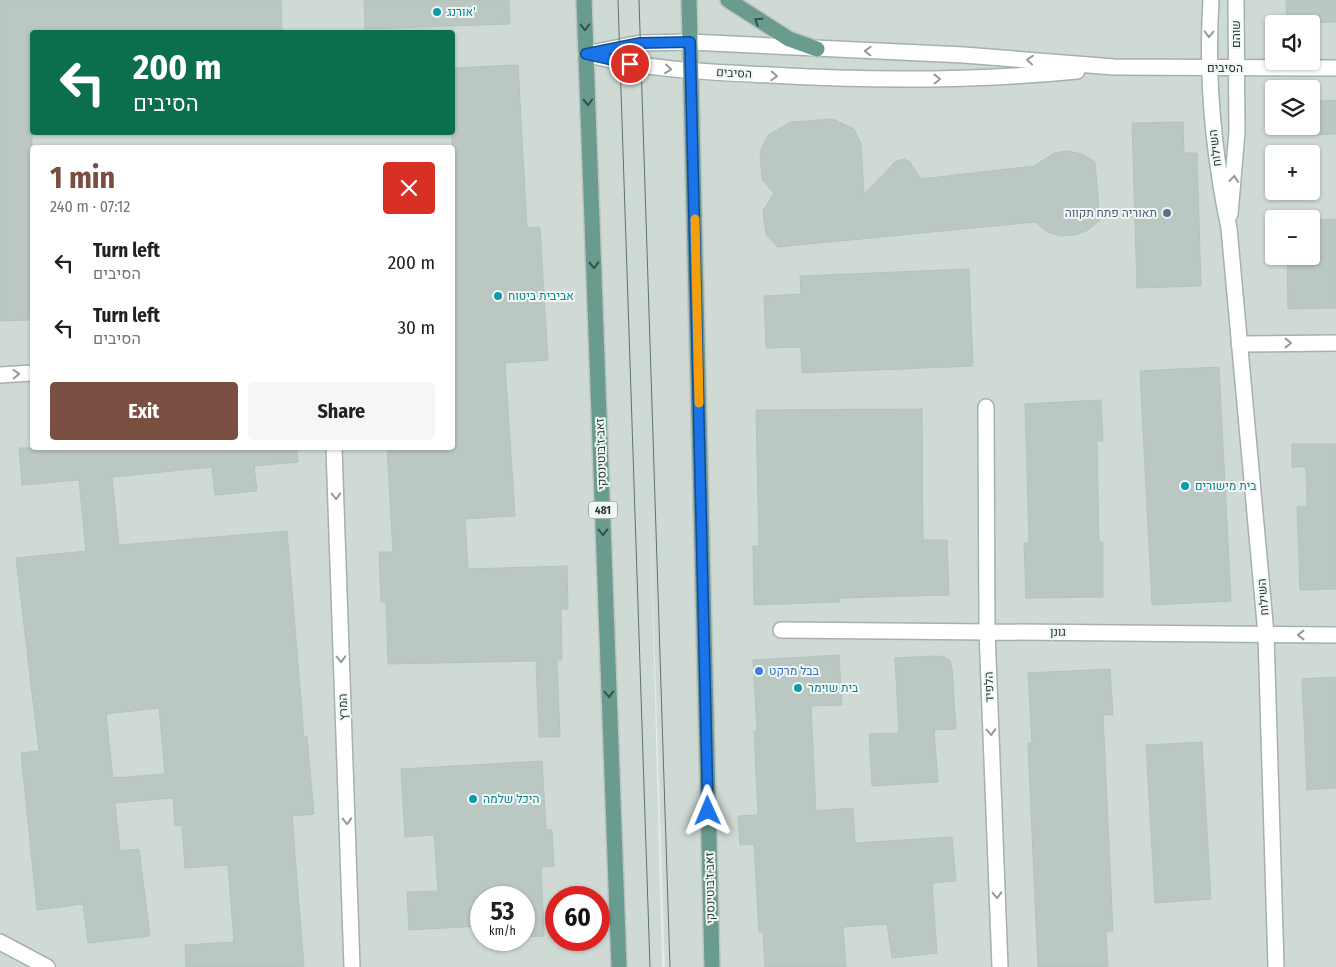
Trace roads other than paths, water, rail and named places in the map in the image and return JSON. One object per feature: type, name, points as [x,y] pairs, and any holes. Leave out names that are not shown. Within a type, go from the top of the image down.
[{"type":"main road","name":"זאב ז'בוטינסקי","points":[[584,0],[619,967]]},
{"type":"main road","name":"זאב ז'בוטינסקי","points":[[689,0],[712,967]]},
{"type":"main road","points":[[728,0],[789,39],[817,49]]},
{"type":"street","points":[[1209,68],[1211,0]]},
{"type":"street","name":"שוהם","points":[[1236,0],[1236,68]]},
{"type":"street","name":"הסיבים","points":[[586,54],[640,43],[690,42],[964,55],[1114,67],[1336,68]]},
{"type":"street","name":"הסיבים","points":[[586,54],[620,62],[691,71],[844,79],[1018,77],[1114,67]]},
{"type":"street","name":"השילוח","points":[[1209,68],[1212,135],[1217,171],[1229,228],[1266,634],[1276,967]]},
{"type":"street","name":"השילוח","points":[[1229,228],[1235,171],[1236,68]]},
{"type":"street","points":[[1239,344],[1336,343]]},
{"type":"street","points":[[0,375],[30,373]]},
{"type":"street","name":"הלפיד","points":[[986,407],[987,631],[1000,967]]},
{"type":"street","name":"המרץ","points":[[334,450],[352,967]]},
{"type":"street","name":"גונן","points":[[781,630],[1336,635]]},
{"type":"street","points":[[0,942],[47,967]]},
{"type":"tram line","points":[[618,0],[650,967]]},
{"type":"tram line","points":[[639,0],[670,967]]},
{"type":"place","name":"אורנג'","points":[[437,12]]},
{"type":"place","name":"תאוריה פתח תקווה","points":[[1167,213]]},
{"type":"place","name":"אביבית ביטוח","points":[[498,296]]},
{"type":"place","name":"בית מישורים","points":[[1185,486]]},
{"type":"place","name":"בבל מרקט","points":[[759,671]]},
{"type":"place","name":"בית שוימר","points":[[798,688]]},
{"type":"place","name":"היכל שלמה","points":[[473,799]]}]
